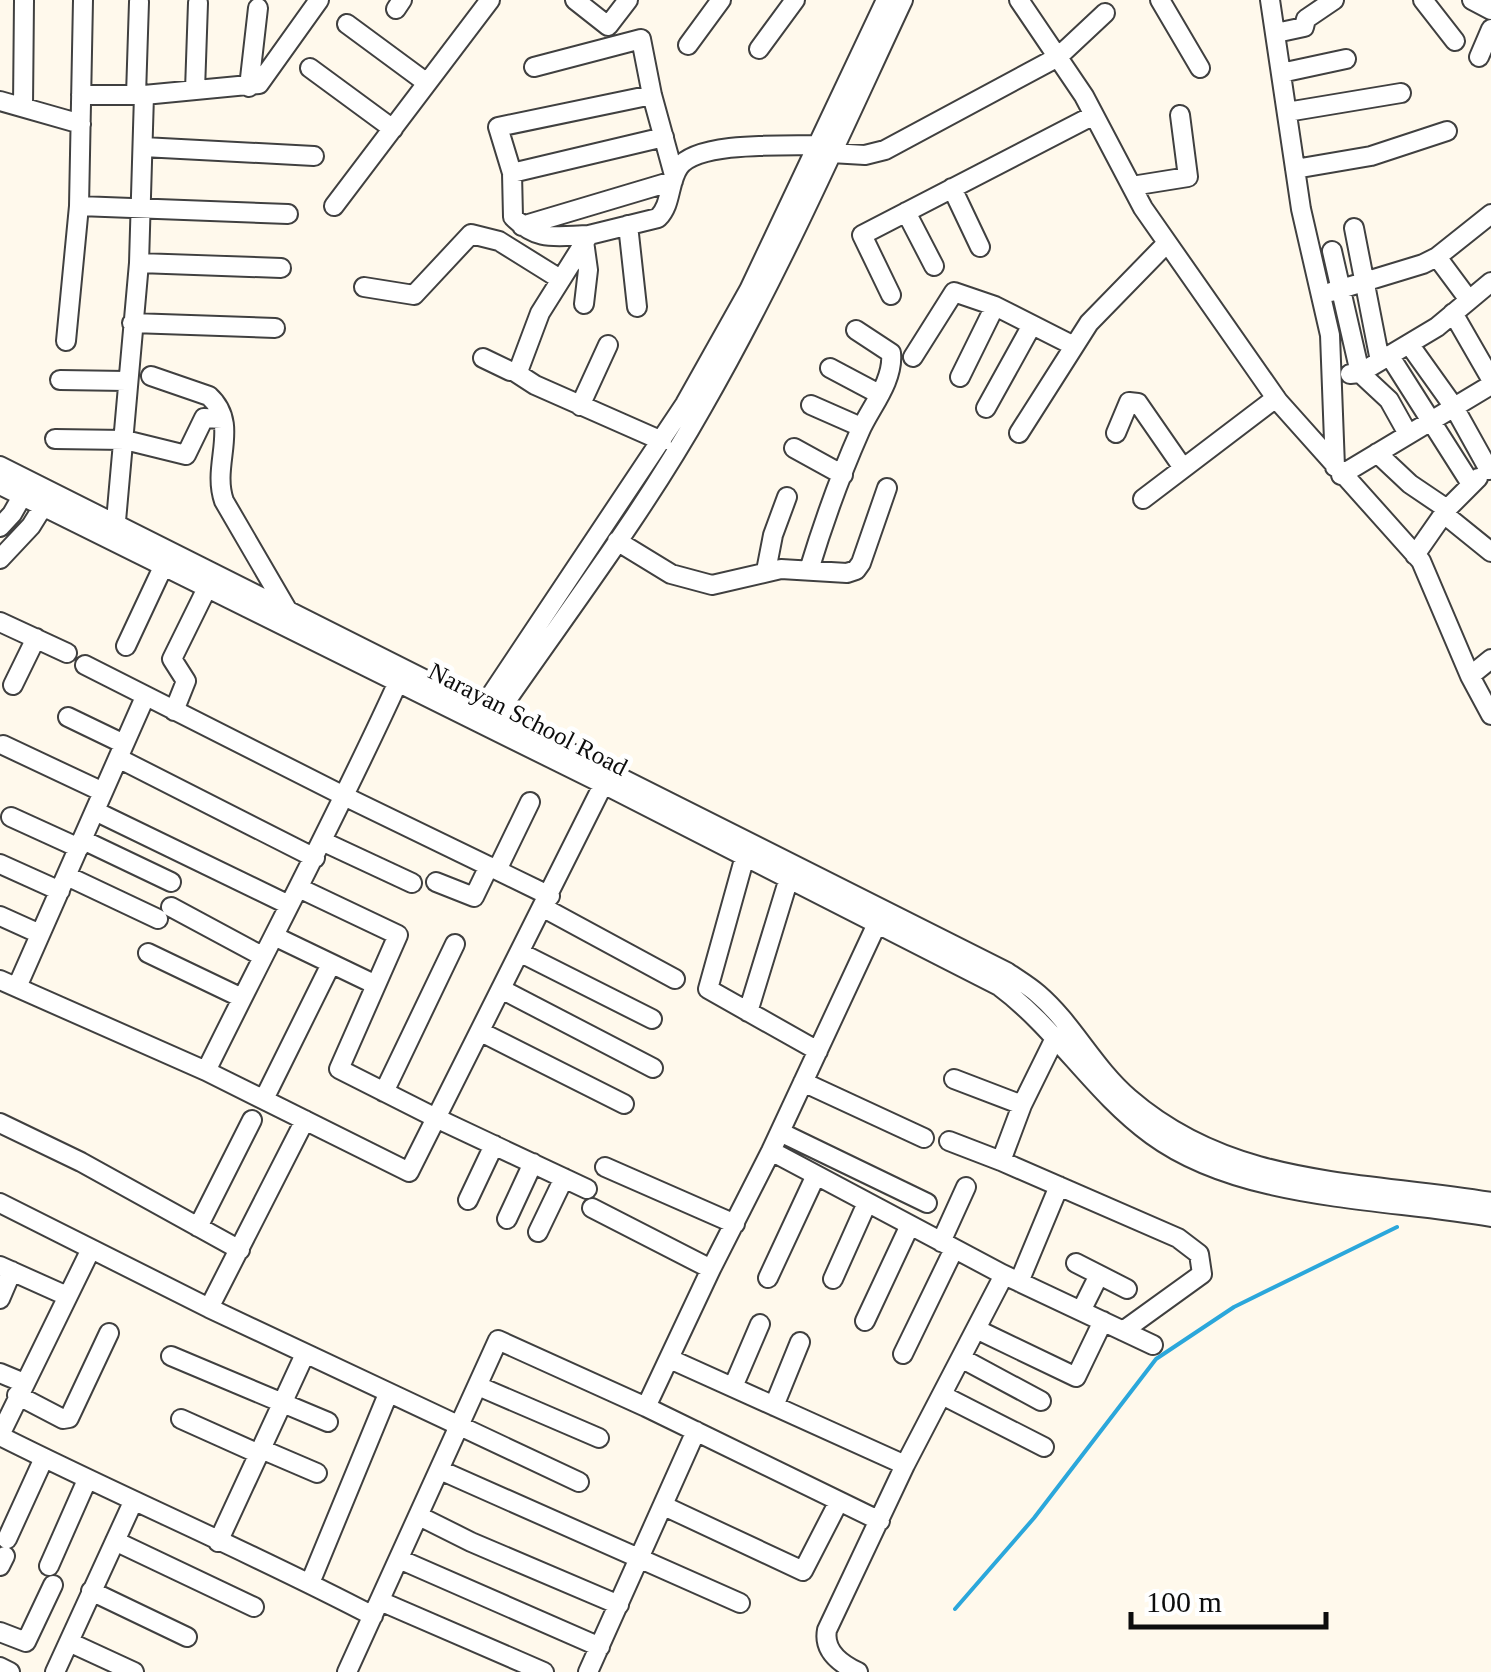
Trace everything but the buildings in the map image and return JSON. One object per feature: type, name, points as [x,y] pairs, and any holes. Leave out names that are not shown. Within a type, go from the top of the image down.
[{"type":"street","points":[[23,106],[24,0]]},
{"type":"street","points":[[66,341],[79,206],[83,0]]},
{"type":"street","points":[[81,94],[140,95],[259,84],[319,0]]},
{"type":"street","points":[[334,206],[490,0]]},
{"type":"street","points":[[575,0],[608,26],[628,0]]},
{"type":"street","points":[[688,45],[722,0]]},
{"type":"street","points":[[759,50],[795,0]]},
{"type":"street","points":[[486,718],[617,541],[718,379],[763,297],[886,0]]},
{"type":"street","points":[[486,718],[662,441],[749,290],[904,0]]},
{"type":"street","points":[[1019,0],[1094,115],[1168,243],[1276,398],[1421,561],[1491,715]]},
{"type":"street","points":[[1270,0],[1295,169],[1330,292],[1360,372],[1389,400],[1408,434]]},
{"type":"street","points":[[1276,33],[1304,27],[1306,19],[1334,0]]},
{"type":"street","points":[[1424,0],[1455,42]]},
{"type":"street","points":[[1472,0],[1491,10]]},
{"type":"street","points":[[1162,1],[1200,68]]},
{"type":"street","points":[[98,533],[116,521],[139,263],[139,2]]},
{"type":"street","points":[[196,90],[198,2]]},
{"type":"street","points":[[249,87],[258,8]]},
{"type":"street","points":[[652,95],[498,127],[512,173],[512,217],[528,233],[587,238],[658,218],[665,211],[674,178],[687,158],[698,153],[755,146],[824,149],[865,156],[886,150],[1058,57],[1105,12]]},
{"type":"street","points":[[348,24],[427,83]]},
{"type":"street","points":[[1479,57],[1491,29]]},
{"type":"street","points":[[534,67],[641,39],[674,178]]},
{"type":"street","points":[[1281,72],[1346,59]]},
{"type":"street","points":[[310,68],[394,129]]},
{"type":"street","points":[[1287,112],[1401,93]]},
{"type":"street","points":[[0,101],[81,124]]},
{"type":"street","points":[[890,295],[862,235],[1094,115]]},
{"type":"street","points":[[1132,186],[1188,177],[1180,115]]},
{"type":"street","points":[[1295,169],[1371,156],[1448,132]]},
{"type":"street","points":[[512,173],[664,137]]},
{"type":"street","points":[[142,147],[314,156]]},
{"type":"street","points":[[522,226],[674,178]]},
{"type":"street","points":[[952,188],[980,247]]},
{"type":"street","points":[[79,206],[288,214]]},
{"type":"street","points":[[906,212],[934,266]]},
{"type":"street","points":[[1330,292],[1423,264],[1491,214]]},
{"type":"street","points":[[628,225],[637,306]]},
{"type":"street","points":[[1354,228],[1363,282],[1385,358],[1431,420],[1471,484]]},
{"type":"street","points":[[364,287],[414,295],[472,234],[499,241],[560,279]]},
{"type":"street","points":[[514,372],[540,313],[587,238]]},
{"type":"street","points":[[584,304],[587,238]]},
{"type":"street","points":[[1019,433],[1089,323],[1168,243]]},
{"type":"street","points":[[1332,251],[1330,334],[1338,471]]},
{"type":"street","points":[[1437,257],[1470,300]]},
{"type":"street","points":[[139,263],[282,268]]},
{"type":"street","points":[[1334,377],[1360,372],[1409,344],[1491,282]]},
{"type":"street","points":[[913,357],[951,294],[957,292],[995,306],[1074,346]]},
{"type":"street","points":[[960,377],[995,306]]},
{"type":"street","points":[[1338,471],[1376,454],[1491,382],[1453,314]]},
{"type":"street","points":[[132,323],[275,328]]},
{"type":"street","points":[[986,408],[1032,325]]},
{"type":"street","points":[[809,570],[861,428],[891,364],[891,354],[856,330]]},
{"type":"street","points":[[1409,344],[1454,407],[1490,469],[1445,511],[1415,554]]},
{"type":"street","points":[[580,406],[608,345]]},
{"type":"street","points":[[483,358],[662,441]]},
{"type":"street","points":[[830,368],[880,394]]},
{"type":"street","points":[[151,376],[210,396],[217,403],[226,438],[218,484],[224,501],[289,611]]},
{"type":"street","points":[[60,380],[126,381]]},
{"type":"street","points":[[1142,499],[1276,398]]},
{"type":"street","points":[[1116,433],[1129,402],[1138,403],[1183,468]]},
{"type":"street","points":[[810,405],[861,428]]},
{"type":"street","points":[[55,440],[125,440],[186,456],[204,418],[222,419]]},
{"type":"street","points":[[794,448],[843,476]]},
{"type":"street","points":[[1376,454],[1491,552]]},
{"type":"street","points":[[0,466],[26,489],[116,521],[486,718]]},
{"type":"street","points":[[0,485],[26,489]]},
{"type":"street","points":[[617,541],[670,574],[693,582],[712,584],[766,571],[856,570],[887,488]]},
{"type":"street","points":[[0,527],[26,489]]},
{"type":"street","points":[[766,571],[773,535],[787,497]]},
{"type":"street","points":[[0,558],[15,545],[48,500]]},
{"type":"street","name":"Narayan School Road","points":[[48,500],[98,533],[163,567],[398,682],[486,718],[606,778],[745,856],[880,916],[999,986],[1034,1001]]},
{"type":"street","points":[[126,646],[163,567]]},
{"type":"street","points":[[174,711],[186,681],[172,659],[207,588]]},
{"type":"street","points":[[2,629],[36,638],[68,654]]},
{"type":"street","points":[[13,685],[36,638]]},
{"type":"street","points":[[1470,676],[1491,660]]},
{"type":"street","points":[[86,664],[346,798],[493,868],[675,979]]},
{"type":"street","points":[[206,1071],[346,798],[398,682]]},
{"type":"street","points":[[145,697],[64,884],[40,934],[8,984],[206,1071],[409,1172],[522,953],[606,778],[880,916],[646,1407]]},
{"type":"street","points":[[68,717],[121,751],[320,850],[412,883]]},
{"type":"street","points":[[3,744],[103,792]]},
{"type":"street","points":[[436,882],[474,897],[530,802]]},
{"type":"street","points":[[94,810],[289,905]]},
{"type":"street","points":[[11,817],[172,882]]},
{"type":"street","points":[[745,856],[708,985],[710,992],[818,1050]]},
{"type":"street","points":[[0,864],[164,913],[262,956]]},
{"type":"street","points":[[748,1012],[789,878]]},
{"type":"street","points":[[299,888],[398,936],[340,1068],[586,1189]]},
{"type":"street","points":[[0,916],[40,934]]},
{"type":"street","points":[[274,936],[376,986]]},
{"type":"street","points":[[384,1092],[455,944]]},
{"type":"street","points":[[148,953],[242,998]]},
{"type":"street","points":[[522,953],[652,1019]]},
{"type":"street","points":[[264,1099],[331,964]]},
{"type":"street","points":[[503,990],[654,1068]]},
{"type":"street","points":[[1034,1001],[1085,1074],[1153,1136],[1184,1153],[1251,1179],[1290,1188],[1491,1217]]},
{"type":"street","points":[[1034,1001],[1150,1115],[1187,1140],[1291,1176],[1491,1202]]},
{"type":"street","points":[[480,1032],[624,1104]]},
{"type":"street","points":[[1001,1161],[1022,1105],[1056,1036]]},
{"type":"street","points":[[954,1079],[1022,1105]]},
{"type":"street","points":[[803,1082],[924,1138]]},
{"type":"street","points":[[198,1227],[252,1120]]},
{"type":"street","points":[[209,1308],[305,1120]]},
{"type":"street","points":[[0,1123],[81,1162],[240,1250]]},
{"type":"street","points":[[780,1132],[927,1204]]},
{"type":"street","points":[[949,1141],[1178,1238],[1199,1254],[1202,1274],[1123,1331]]},
{"type":"street","points":[[468,1200],[494,1145]]},
{"type":"street","points":[[771,1151],[1004,1275],[905,1465],[826,1637],[836,1658],[858,1672]]},
{"type":"street","points":[[506,1219],[533,1163]]},
{"type":"street","points":[[604,1166],[735,1224]]},
{"type":"street","points":[[768,1278],[816,1175]]},
{"type":"street","points":[[538,1232],[564,1178]]},
{"type":"street","points":[[1019,1282],[1059,1186]]},
{"type":"street","points":[[903,1354],[948,1245],[966,1187]]},
{"type":"street","points":[[833,1279],[868,1202]]},
{"type":"street","points":[[0,1203],[209,1308],[580,1482]]},
{"type":"street","points":[[592,1208],[711,1269]]},
{"type":"street","points":[[864,1321],[910,1225]]},
{"type":"street","points":[[90,1249],[0,1435],[133,1502],[310,1583],[544,1672]]},
{"type":"street","points":[[1076,1263],[1127,1289]]},
{"type":"street","points":[[0,1298],[6,1269],[67,1296]]},
{"type":"street","points":[[998,1272],[1153,1345]]},
{"type":"street","points":[[1081,1311],[1099,1275]]},
{"type":"street","points":[[976,1329],[1076,1377],[1103,1322]]},
{"type":"street","points":[[733,1388],[760,1324]]},
{"type":"street","points":[[0,1373],[63,1420],[70,1418],[109,1333]]},
{"type":"street","points":[[348,1672],[501,1340],[880,1521]]},
{"type":"street","points":[[774,1406],[800,1342]]},
{"type":"street","points":[[218,1542],[305,1354]]},
{"type":"street","points":[[171,1356],[328,1422]]},
{"type":"street","points":[[961,1358],[1041,1400]]},
{"type":"street","points":[[670,1359],[905,1465]]},
{"type":"street","points":[[478,1386],[599,1438]]},
{"type":"street","points":[[310,1583],[388,1394]]},
{"type":"street","points":[[942,1395],[1044,1446]]},
{"type":"street","points":[[181,1419],[317,1474]]},
{"type":"street","points":[[588,1672],[696,1431]]},
{"type":"street","points":[[4,1554],[44,1458]]},
{"type":"street","points":[[440,1470],[740,1603]]},
{"type":"street","points":[[49,1566],[87,1480]]},
{"type":"street","points":[[54,1672],[133,1502]]},
{"type":"street","points":[[664,1506],[803,1571],[838,1503]]},
{"type":"street","points":[[418,1516],[618,1605]]},
{"type":"street","points":[[115,1541],[254,1607]]},
{"type":"street","points":[[398,1559],[600,1647]]},
{"type":"street","points":[[0,1632],[26,1642],[52,1585]]},
{"type":"street","points":[[92,1592],[187,1637]]},
{"type":"street","points":[[68,1642],[134,1672]]},
{"type":"street","points":[[0,1667],[10,1672]]},
{"type":"waterway","points":[[955,1609],[1034,1518],[1156,1359],[1234,1307],[1397,1227]]}]
